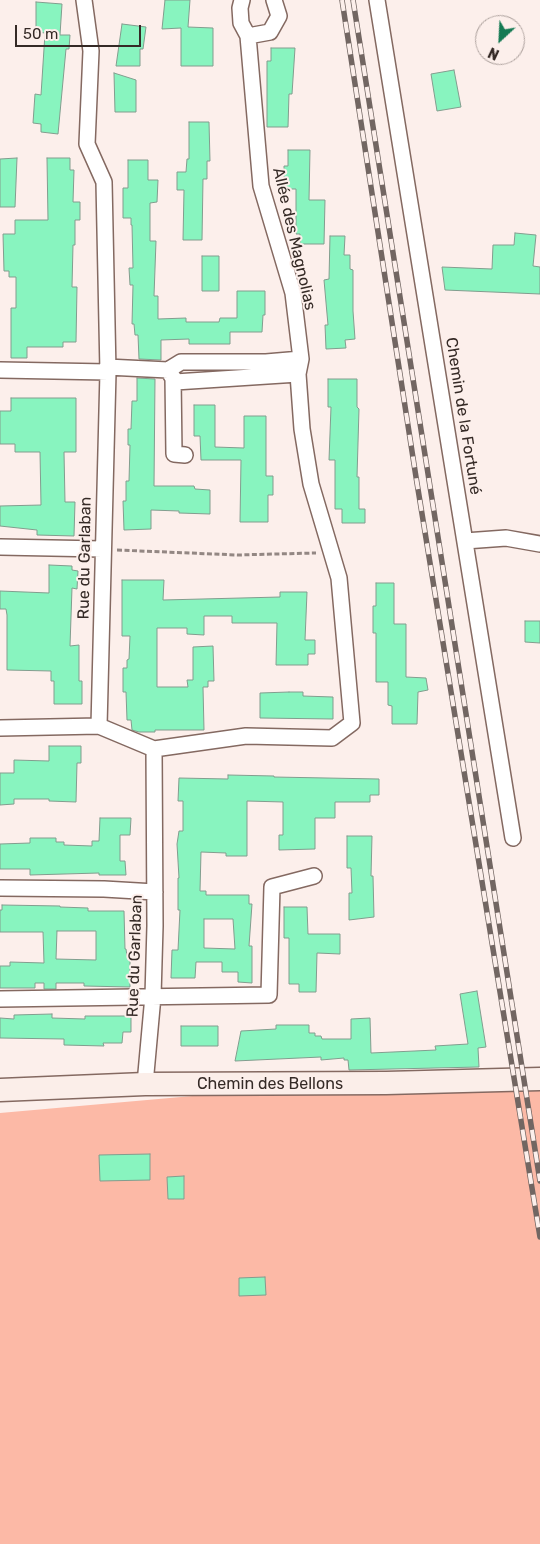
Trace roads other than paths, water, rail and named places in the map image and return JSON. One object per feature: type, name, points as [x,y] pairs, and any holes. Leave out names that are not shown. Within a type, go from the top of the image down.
[{"type":"main road","name":"Chemin des Bellons","points":[[0,1090],[145,1084],[386,1083],[540,1079]]},
{"type":"street","name":"Rue du Garlaban","points":[[84,0],[91,51],[87,144],[104,182],[107,369],[99,726]]},
{"type":"street","name":"Allée des Magnolias","points":[[154,749],[246,736],[332,738],[352,723],[339,578],[310,484],[300,413],[300,367],[292,293],[260,186],[248,36],[241,23],[240,8],[242,0]]},
{"type":"street","points":[[248,36],[270,32],[278,16],[274,0]]},
{"type":"street","name":"Chemin de la Fortuné","points":[[377,0],[513,838]]},
{"type":"street","points":[[185,455],[174,454],[170,374],[181,362],[266,362],[300,367]]},
{"type":"street","points":[[0,370],[107,369],[170,374]]},
{"type":"street","points":[[465,540],[506,538],[540,544]]},
{"type":"street","points":[[0,547],[102,549]]},
{"type":"street","points":[[0,728],[99,726],[154,749]]},
{"type":"street","name":"Rue du Garlaban","points":[[145,1084],[153,996],[155,892],[154,749]]},
{"type":"street","points":[[0,999],[269,995],[272,887],[314,876]]},
{"type":"street","points":[[0,888],[104,889],[155,892]]},
{"type":"railway","points":[[342,0],[416,477],[540,1237]]},
{"type":"railway","points":[[353,0],[540,1181]]}]
